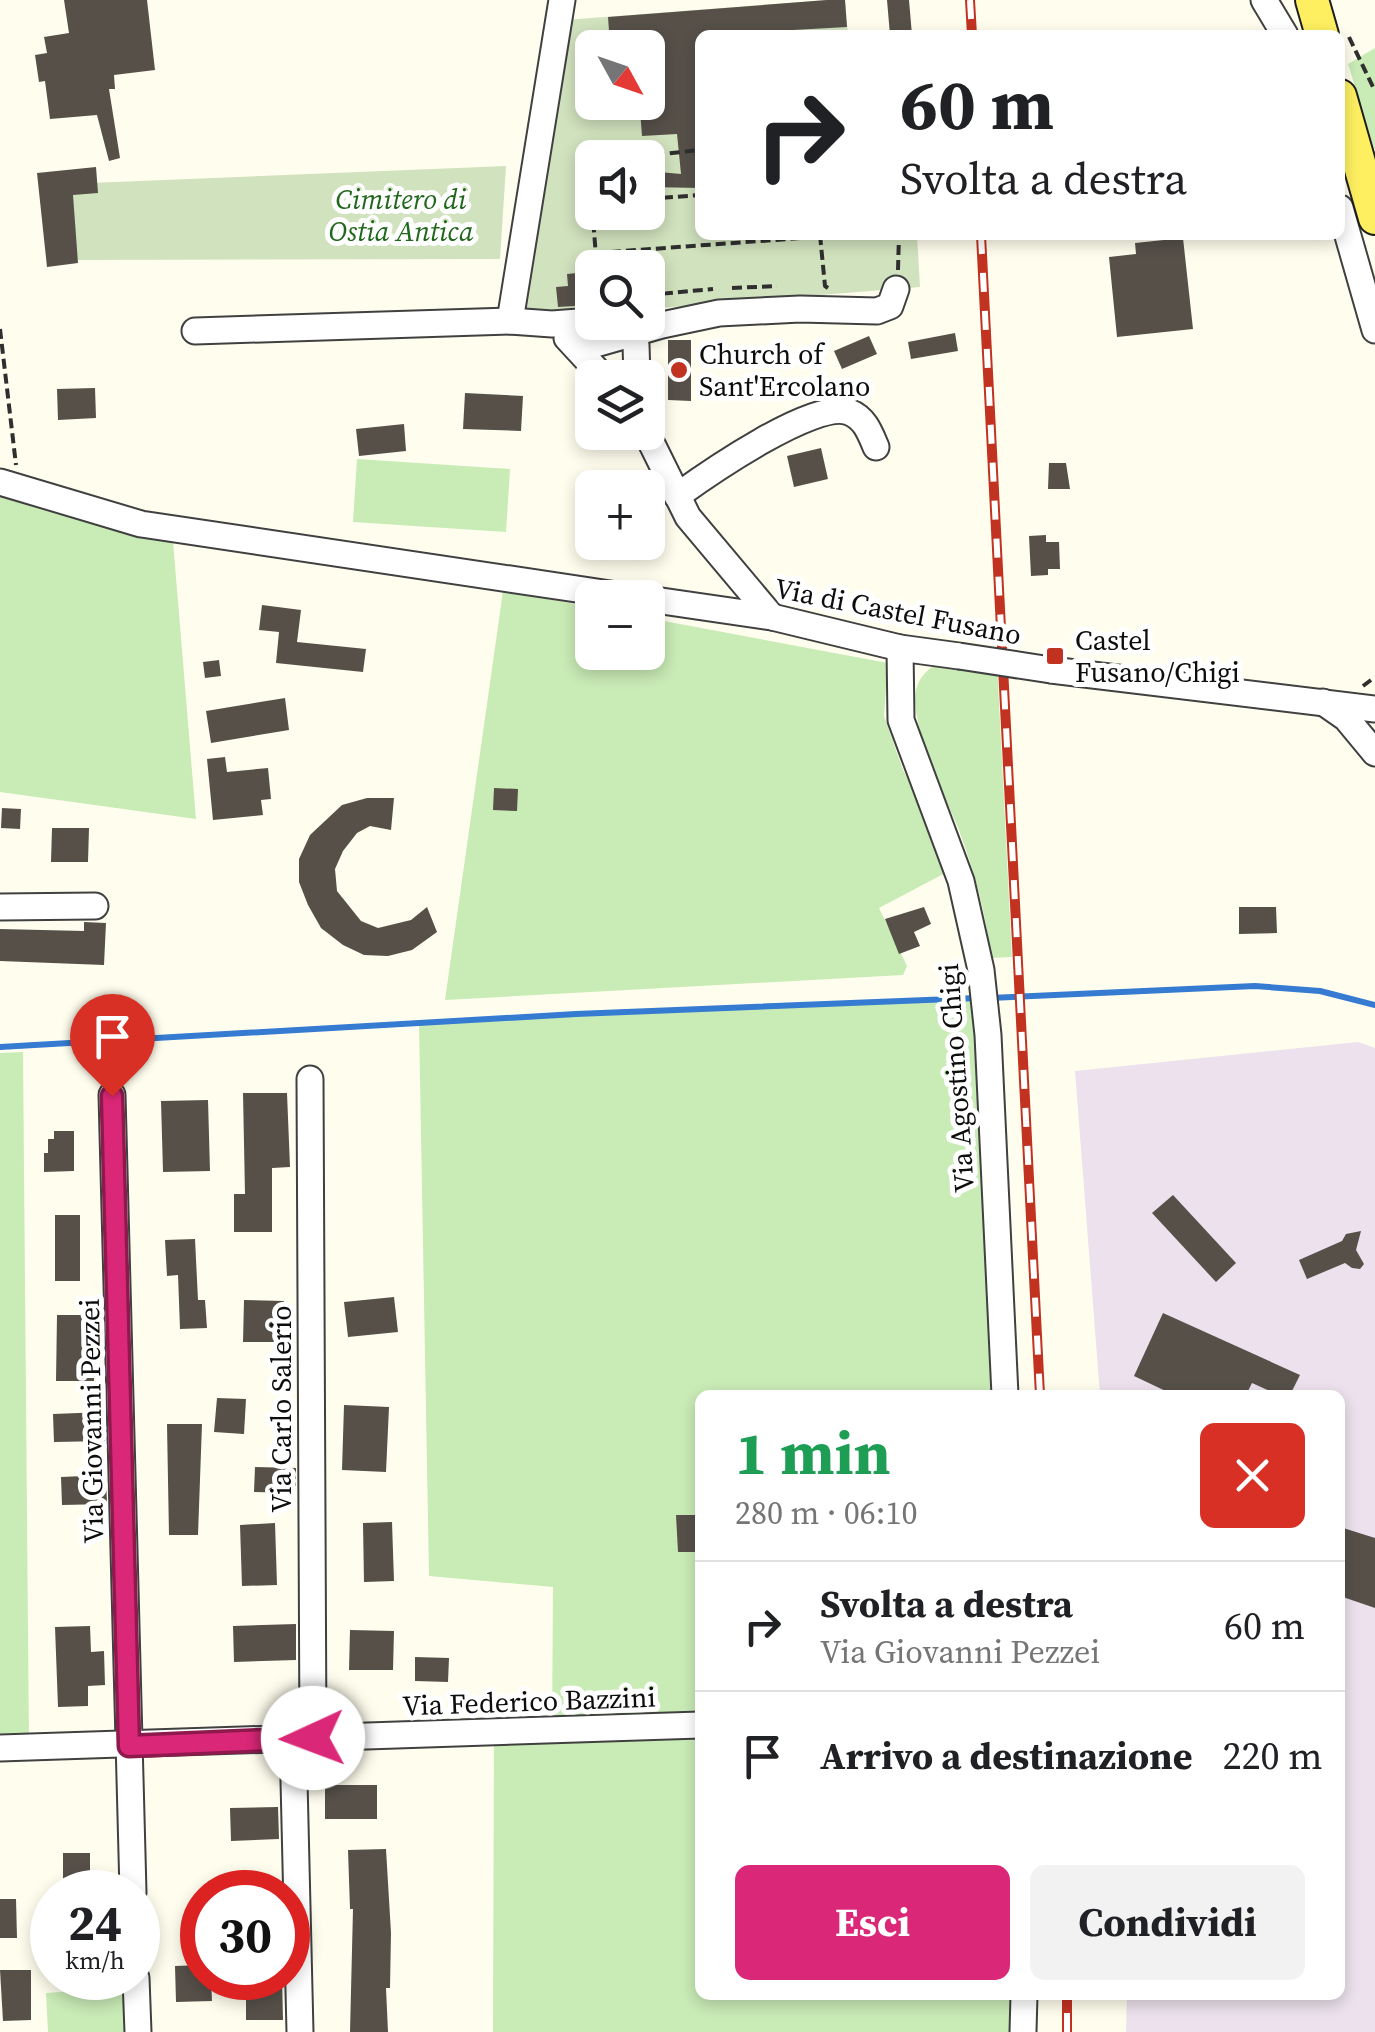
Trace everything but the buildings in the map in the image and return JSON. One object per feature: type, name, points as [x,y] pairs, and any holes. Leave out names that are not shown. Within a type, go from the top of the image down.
[{"type":"main road","points":[[1312,0],[1333,30]]},
{"type":"main road","points":[[1345,113],[1375,218]]},
{"type":"street","points":[[510,321],[562,0]]},
{"type":"street","points":[[1264,0],[1285,30]]},
{"type":"street","points":[[1280,0],[1287,30]]},
{"type":"street","points":[[1345,225],[1375,330]]},
{"type":"street","points":[[665,324],[719,313],[800,309],[877,312],[890,306],[896,289]]},
{"type":"street","points":[[195,332],[575,322]]},
{"type":"street","points":[[552,324],[588,360]]},
{"type":"street","points":[[578,349],[601,340]]},
{"type":"street","points":[[677,496],[714,469],[784,429],[833,410],[850,412],[866,424],[876,448]]},
{"type":"street","points":[[655,450],[688,517],[772,617]]},
{"type":"street","points":[[6,488],[141,524],[575,589]]},
{"type":"street","name":"Via di Castel Fusano","points":[[665,601],[772,617],[900,648],[1375,708]]},
{"type":"street","name":"Via Agostino Chigi","points":[[900,648],[900,720],[961,881],[981,970],[988,1035],[1005,1390]]},
{"type":"street","points":[[1318,700],[1346,718],[1375,752]]},
{"type":"street","points":[[0,907],[95,906]]},
{"type":"street","name":"Via Carlo Salerio","points":[[300,2032],[310,1079]]},
{"type":"street","name":"Via Giovanni Pezzei","points":[[112,1096],[132,1870]]},
{"type":"street","name":"Via Federico Bazzini","points":[[0,1748],[695,1725]]},
{"type":"street","points":[[137,2000],[138,2032]]},
{"type":"street","points":[[1023,2032],[1024,2000]]},
{"type":"path","points":[[1345,48],[1375,91]]},
{"type":"path","points":[[665,154],[695,151]]},
{"type":"path","points":[[665,198],[695,195]]},
{"type":"path","points":[[636,250],[768,240]]},
{"type":"path","points":[[821,240],[825,286],[829,289]]},
{"type":"path","points":[[896,289],[898,240]]},
{"type":"path","points":[[0,329],[6,488]]},
{"type":"shaded area","points":[[1358,1042],[1375,1048],[1375,2032],[1126,2032],[1127,2000],[1345,2000],[1345,1390],[1100,1390],[1075,1071]]},
{"type":"green space","points":[[845,0],[848,30],[695,30],[695,240],[917,240],[920,287],[665,308],[665,250],[575,250],[575,315],[510,321],[565,20]]},
{"type":"green space","points":[[1375,48],[1375,151],[1348,64]]},
{"type":"green space","name":"Cimitero di Ostia Antica","points":[[506,166],[500,259],[75,260],[66,184]]},
{"type":"green space","points":[[357,459],[510,469],[506,532],[353,522]]},
{"type":"green space","points":[[0,491],[172,529],[196,819],[0,792]]},
{"type":"green space","points":[[503,591],[575,604],[575,670],[665,670],[665,621],[888,663],[884,716],[903,770],[934,829],[949,871],[879,908],[907,966],[903,975],[445,1000]]},
{"type":"green space","points":[[940,661],[997,663],[1012,957],[990,958],[975,877],[918,722],[917,685]]},
{"type":"green space","points":[[995,998],[1005,1390],[695,1390],[695,2000],[1024,2000],[1023,2032],[493,2032],[494,1732],[552,1730],[553,1587],[429,1576],[419,1023]]},
{"type":"green space","points":[[23,1052],[29,1747],[0,1748],[0,1053]]},
{"type":"green space","points":[[46,2000],[137,2000],[138,2032],[48,2032]]},
{"type":"waterway","points":[[990,998],[1255,986],[1320,991],[1375,1005]]},
{"type":"waterway","points":[[0,1047],[576,1014],[977,998]]},
{"type":"railway","points":[[970,0],[972,30]]},
{"type":"railway","points":[[981,240],[1040,1390]]},
{"type":"railway","points":[[1067,2000],[1067,2032]]},
{"type":"place","name":"Church of Sant'Ercolano","points":[[679,370]]},
{"type":"place","name":"Castel Fusano/Chigi","points":[[1055,656]]},
{"type":"route","points":[[112,1096],[129,1746],[313,1738]]}]
